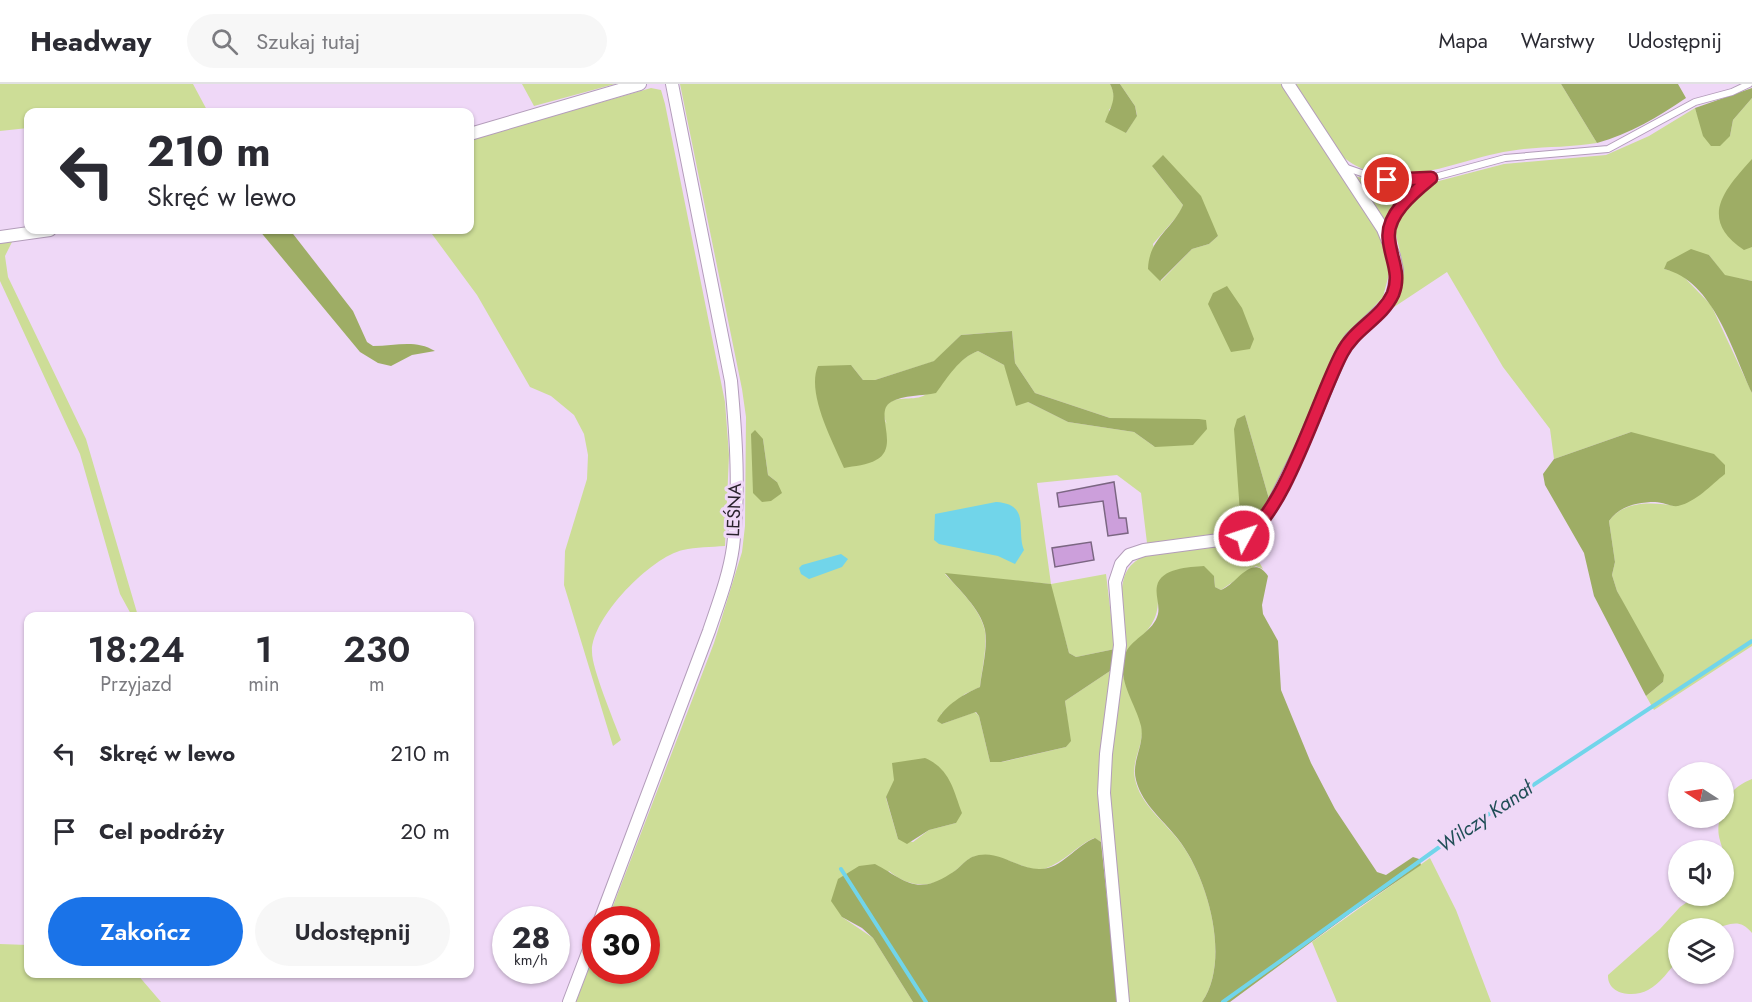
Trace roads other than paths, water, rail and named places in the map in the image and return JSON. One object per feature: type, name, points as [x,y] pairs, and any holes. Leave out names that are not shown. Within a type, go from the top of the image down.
[{"type":"street","name":"LEŚNA","points":[[605,906],[713,620],[733,547],[736,490],[735,420],[731,381],[672,84]]},
{"type":"street","points":[[1123,1002],[1104,793],[1106,754],[1120,645],[1115,582],[1121,564],[1129,555],[1144,550],[1234,538],[1259,527],[1272,507],[1301,448],[1342,352],[1351,338],[1387,304],[1393,293],[1396,270],[1388,239],[1288,84]]},
{"type":"street","points":[[474,133],[634,85]]},
{"type":"street","points":[[0,237],[24,234]]},
{"type":"street","points":[[569,1002],[582,968]]},
{"type":"lane","points":[[1341,164],[1376,178],[1431,178],[1505,158],[1608,149],[1695,102],[1732,92],[1749,84]]},
{"type":"lane","points":[[1388,239],[1398,211],[1431,178]]},
{"type":"water","points":[[996,502],[1014,508],[1020,519],[1024,550],[1015,564],[998,556],[939,544],[934,540],[935,514]]},
{"type":"water","points":[[841,554],[848,559],[842,567],[809,579],[801,574],[799,568],[802,565]]},
{"type":"waterway","name":"Wilczy Kanał","points":[[1223,1002],[1445,843],[1752,641]]},
{"type":"waterway","points":[[841,869],[926,1002]]}]
